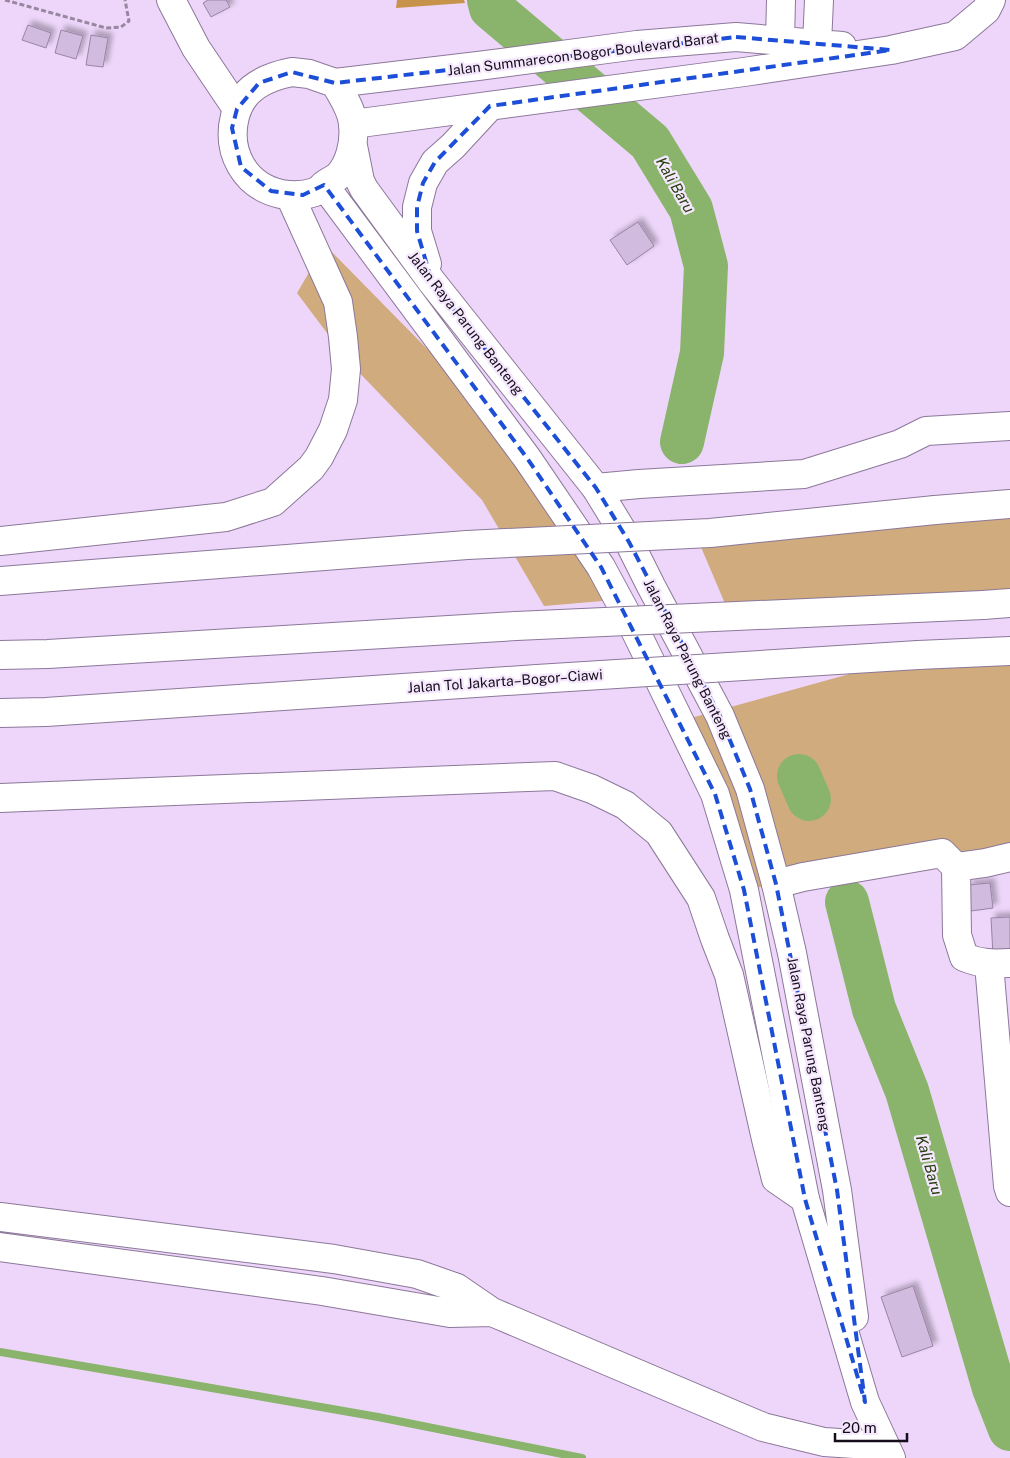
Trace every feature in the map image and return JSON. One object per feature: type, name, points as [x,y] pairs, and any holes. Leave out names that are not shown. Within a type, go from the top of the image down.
[{"type":"main road","points":[[171,0],[196,48],[237,109]]},
{"type":"main road","points":[[780,41],[782,0]]},
{"type":"main road","points":[[817,44],[819,0]]},
{"type":"main road","name":"Jalan Summarecon Bogor Boulevard Barat","points":[[353,135],[503,104],[891,50],[955,36],[986,10],[991,0]]},
{"type":"main road","name":"Jalan Summarecon Bogor Boulevard Barat","points":[[335,83],[637,45],[736,37],[891,50]]},
{"type":"main road","points":[[292,72],[309,74],[335,83],[348,107],[353,135],[345,167],[337,177],[315,192],[290,196],[271,192],[254,181],[241,167],[233,148],[232,128],[237,109],[246,94],[259,83],[274,75],[292,72]]},
{"type":"main road","points":[[432,282],[417,231],[417,207],[423,183],[436,162],[503,104]]},
{"type":"main road","name":"Jalan Raya Parung Banteng","points":[[353,135],[360,181],[364,189],[432,282],[596,488],[630,542],[651,586],[720,716],[750,789],[776,884],[792,953],[837,1190],[865,1402]]},
{"type":"main road","name":"Jalan Raya Parung Banteng","points":[[324,186],[527,458],[601,567],[635,630],[715,794],[744,890],[805,1199],[865,1402],[888,1452]]},
{"type":"main road","points":[[0,541],[226,517],[273,502],[311,468],[333,430],[343,400],[346,369],[338,302],[290,196]]},
{"type":"main road","points":[[596,488],[804,474],[900,444],[926,431],[1010,426]]},
{"type":"main road","points":[[0,581],[468,544],[710,533],[1010,504]]},
{"type":"main road","points":[[0,655],[516,626],[1010,603]]},
{"type":"main road","name":"Jalan Tol Jakarta–Bogor–Ciawi","points":[[0,713],[918,655],[1010,651]]},
{"type":"main road","points":[[0,798],[555,776],[592,789],[625,805],[659,833],[701,898],[729,975],[776,1179],[805,1199],[837,1190]]},
{"type":"main road","points":[[776,884],[802,877],[949,860],[985,863],[1010,857]]},
{"type":"main road","points":[[949,860],[957,935],[964,957],[976,962],[999,963],[1008,1186],[1010,1192]]},
{"type":"main road","points":[[0,1217],[334,1259],[417,1274],[457,1288],[492,1312],[763,1428],[824,1442],[888,1452]]},
{"type":"main road","points":[[0,1247],[322,1291],[450,1313],[492,1312]]},
{"type":"path","points":[[5,0],[106,28],[121,27],[129,21],[125,0]]},
{"type":"highlighted area","points":[[736,37],[891,50],[490,106],[435,162],[423,183],[417,207],[417,231],[432,282],[596,488],[629,542],[720,716],[750,789],[776,884],[837,1190],[865,1402],[805,1199],[744,890],[715,794],[601,567],[527,458],[324,185],[303,195],[271,191],[241,167],[232,128],[237,109],[259,83],[292,72],[335,83]]},
{"type":"shaded area","points":[[397,0],[464,0],[465,3],[396,8]]},
{"type":"shaded area","points":[[325,245],[553,477],[614,600],[544,606],[482,500],[348,361],[297,293]]},
{"type":"shaded area","points":[[1010,504],[1010,603],[732,620],[695,533]]},
{"type":"shaded area","points":[[1010,651],[1010,857],[942,853],[744,890],[680,721],[918,655]]},
{"type":"building","points":[[208,0],[226,0],[230,7],[211,17],[203,3]]},
{"type":"building","points":[[28,25],[51,33],[46,48],[22,40]]},
{"type":"building","points":[[61,30],[83,36],[76,59],[55,53]]},
{"type":"building","points":[[91,35],[108,38],[103,67],[86,65]]},
{"type":"building","points":[[638,222],[654,246],[627,265],[610,240]]},
{"type":"building","points":[[990,883],[993,908],[971,911],[968,885]]},
{"type":"building","points":[[1010,917],[1010,954],[993,955],[991,918]]},
{"type":"building","points":[[913,1286],[933,1346],[902,1357],[881,1297]]},
{"type":"waterway","name":"Kali Baru","points":[[489,0],[491,8],[650,142],[691,209],[706,266],[702,353],[682,442]]},
{"type":"waterway","name":"Kali Baru","points":[[799,776],[809,799]]},
{"type":"waterway","name":"Kali Baru","points":[[847,902],[874,1009],[907,1091],[994,1388],[1010,1429]]},
{"type":"waterway","points":[[0,1352],[378,1417],[582,1458]]}]
